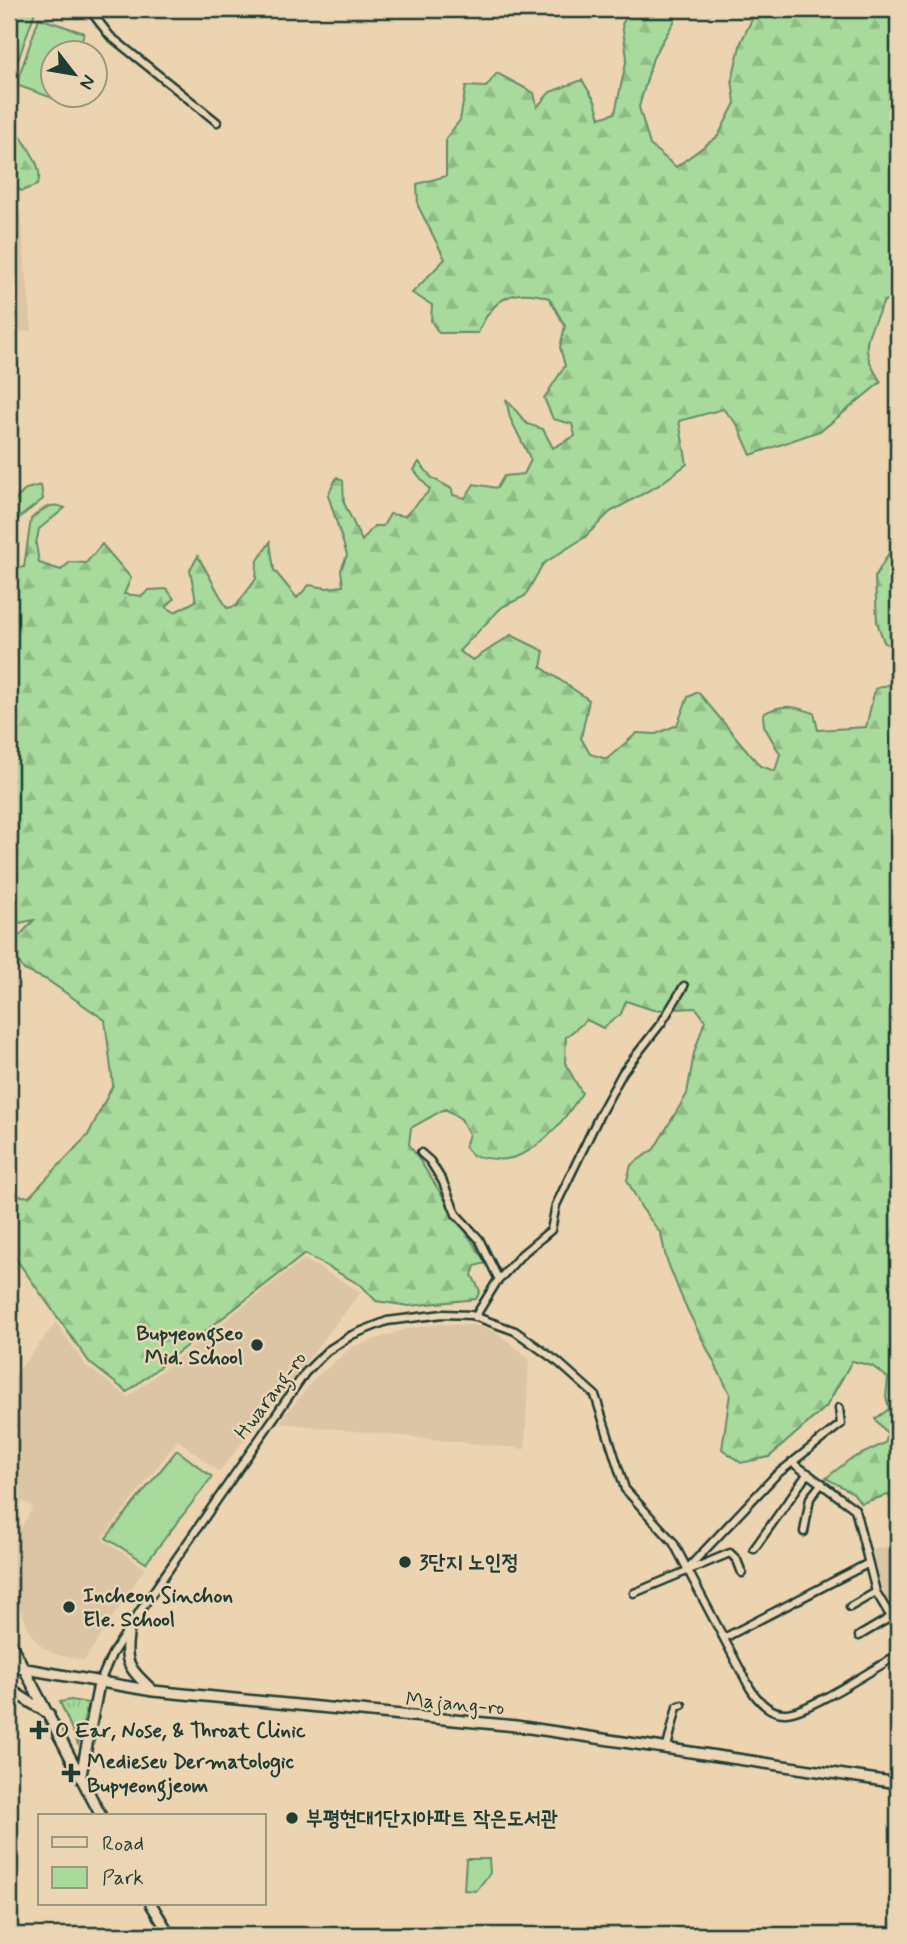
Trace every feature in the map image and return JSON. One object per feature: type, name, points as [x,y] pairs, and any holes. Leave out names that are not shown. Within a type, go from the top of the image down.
[{"type":"main road","points":[[129,1629],[124,1653],[127,1663],[153,1691]]},
{"type":"main road","points":[[9,1640],[100,1814]]},
{"type":"main road","name":"Majang-ro","points":[[9,1666],[99,1684],[153,1691],[516,1726],[898,1783]]},
{"type":"main road","points":[[81,1775],[99,1684]]},
{"type":"main road","points":[[9,1689],[50,1715]]},
{"type":"main road","points":[[152,1906],[170,1935]]},
{"type":"street","points":[[89,9],[110,36],[217,122]]},
{"type":"street","points":[[475,1317],[499,1280],[522,1254],[551,1230],[556,1205],[617,1082],[684,986]]},
{"type":"street","points":[[421,1153],[430,1161],[443,1182],[456,1214],[479,1239],[499,1280]]},
{"type":"street","name":"Hwarang-ro","points":[[99,1684],[129,1629],[288,1394],[327,1351],[352,1335],[387,1321],[443,1314],[475,1317],[514,1331],[558,1362],[595,1395],[625,1489],[673,1542],[756,1697],[767,1707],[782,1713],[803,1709],[898,1655]]},
{"type":"street","points":[[634,1593],[687,1569],[723,1534],[738,1511],[792,1462],[841,1424],[839,1408]]},
{"type":"street","points":[[792,1462],[855,1509],[876,1592],[898,1629]]},
{"type":"street","points":[[754,1549],[808,1473]]},
{"type":"street","points":[[804,1532],[810,1498],[822,1483]]},
{"type":"street","points":[[687,1569],[694,1570],[730,1553],[737,1560],[742,1573]]},
{"type":"street","points":[[724,1639],[867,1564]]},
{"type":"street","points":[[850,1607],[876,1592]]},
{"type":"street","points":[[859,1636],[891,1617]]},
{"type":"street","points":[[667,1747],[677,1707],[682,1705]]},
{"type":"shaded area","points":[[20,210],[32,331],[9,332],[9,212]]},
{"type":"shaded area","points":[[304,1259],[361,1292],[219,1472],[178,1440],[102,1539],[145,1568],[84,1661],[54,1654],[41,1646],[31,1635],[9,1580],[9,1548],[33,1507],[23,1501],[9,1523],[9,1383],[56,1322],[86,1366],[128,1397]]},
{"type":"shaded area","points":[[442,1324],[481,1326],[496,1332],[529,1358],[525,1449],[279,1423],[315,1378],[352,1347],[409,1328]]},
{"type":"shaded area","points":[[898,1544],[898,1618],[881,1587],[871,1550]]},
{"type":"green space","points":[[9,9],[36,9],[16,66],[9,63]]},
{"type":"green space","points":[[632,9],[673,9],[675,20],[653,58],[639,107],[650,145],[676,167],[718,136],[735,103],[732,79],[741,42],[753,17],[767,9],[898,9],[898,297],[884,301],[867,342],[869,359],[881,382],[822,430],[751,455],[737,424],[723,409],[679,421],[687,464],[659,485],[610,512],[585,537],[543,564],[525,596],[502,607],[459,651],[473,660],[511,635],[544,651],[541,667],[589,700],[581,738],[590,754],[607,759],[637,733],[656,734],[677,725],[688,697],[698,692],[760,766],[775,771],[780,754],[764,726],[763,714],[776,708],[794,707],[814,713],[818,730],[866,727],[875,689],[895,682],[898,684],[898,1509],[888,1495],[861,1503],[853,1493],[826,1478],[849,1460],[885,1443],[888,1434],[875,1419],[889,1409],[886,1397],[888,1378],[872,1366],[852,1361],[826,1407],[769,1457],[741,1463],[722,1449],[730,1394],[684,1303],[666,1258],[661,1234],[641,1207],[627,1180],[631,1165],[654,1149],[687,1094],[694,1053],[705,1020],[696,1008],[653,1010],[626,1001],[621,1014],[603,1028],[587,1020],[566,1037],[565,1063],[582,1093],[550,1134],[519,1156],[495,1159],[473,1156],[465,1147],[469,1134],[461,1119],[445,1109],[411,1128],[409,1144],[486,1263],[475,1266],[472,1275],[480,1291],[476,1299],[409,1306],[376,1301],[362,1286],[305,1254],[127,1392],[90,1363],[9,1249],[9,1194],[29,1197],[88,1135],[113,1085],[105,1020],[47,980],[24,970],[9,947],[34,920],[9,925],[9,569],[24,567],[31,519],[51,506],[65,508],[39,529],[36,544],[39,563],[61,570],[70,562],[86,563],[102,544],[131,578],[124,594],[142,596],[149,590],[167,589],[174,599],[166,607],[175,612],[196,601],[190,570],[198,556],[227,608],[236,606],[256,579],[257,562],[270,542],[274,570],[297,598],[309,585],[327,588],[343,586],[341,570],[347,555],[328,495],[337,477],[343,481],[344,503],[362,541],[374,526],[383,526],[390,514],[405,516],[430,490],[414,470],[419,462],[432,478],[452,489],[453,495],[465,498],[474,484],[497,488],[504,476],[524,474],[531,460],[510,418],[506,399],[527,424],[543,429],[553,448],[575,436],[572,424],[553,419],[544,398],[565,366],[560,347],[565,326],[549,298],[514,295],[497,304],[478,333],[439,333],[431,321],[432,305],[412,293],[445,259],[418,206],[417,184],[446,176],[446,138],[460,120],[466,86],[486,87],[497,73],[534,93],[537,107],[550,92],[582,80],[595,101],[600,118],[615,113],[627,58],[622,24]]},
{"type":"green space","points":[[39,18],[84,33],[82,38],[38,38],[38,93],[16,85]]},
{"type":"green space","points":[[9,118],[38,169],[37,185],[22,191],[9,185]]},
{"type":"green space","points":[[41,485],[43,499],[9,526],[9,507],[26,489]]},
{"type":"green space","points":[[898,537],[898,652],[884,642],[877,622],[875,577]]},
{"type":"green space","points":[[177,1450],[212,1477],[146,1563],[106,1538]]},
{"type":"green space","points":[[71,1700],[88,1703],[78,1744],[60,1702]]},
{"type":"green space","points":[[466,1859],[489,1859],[490,1873],[476,1891],[464,1890]]},
{"type":"place","name":"Bupyeongseo Mid. School","points":[[257,1345]]},
{"type":"place","name":"3단지 노인정","points":[[405,1562]]},
{"type":"place","name":"Incheon Sinchon Ele. School","points":[[69,1607]]},
{"type":"place","name":"O Ear, Nose, & Throat Clinic","points":[[39,1730]]},
{"type":"place","name":"Medieseu Dermatologic Bupyeongjeom","points":[[71,1773]]},
{"type":"place","name":"부평현대1단지아파트 작은도서관","points":[[292,1818]]}]
